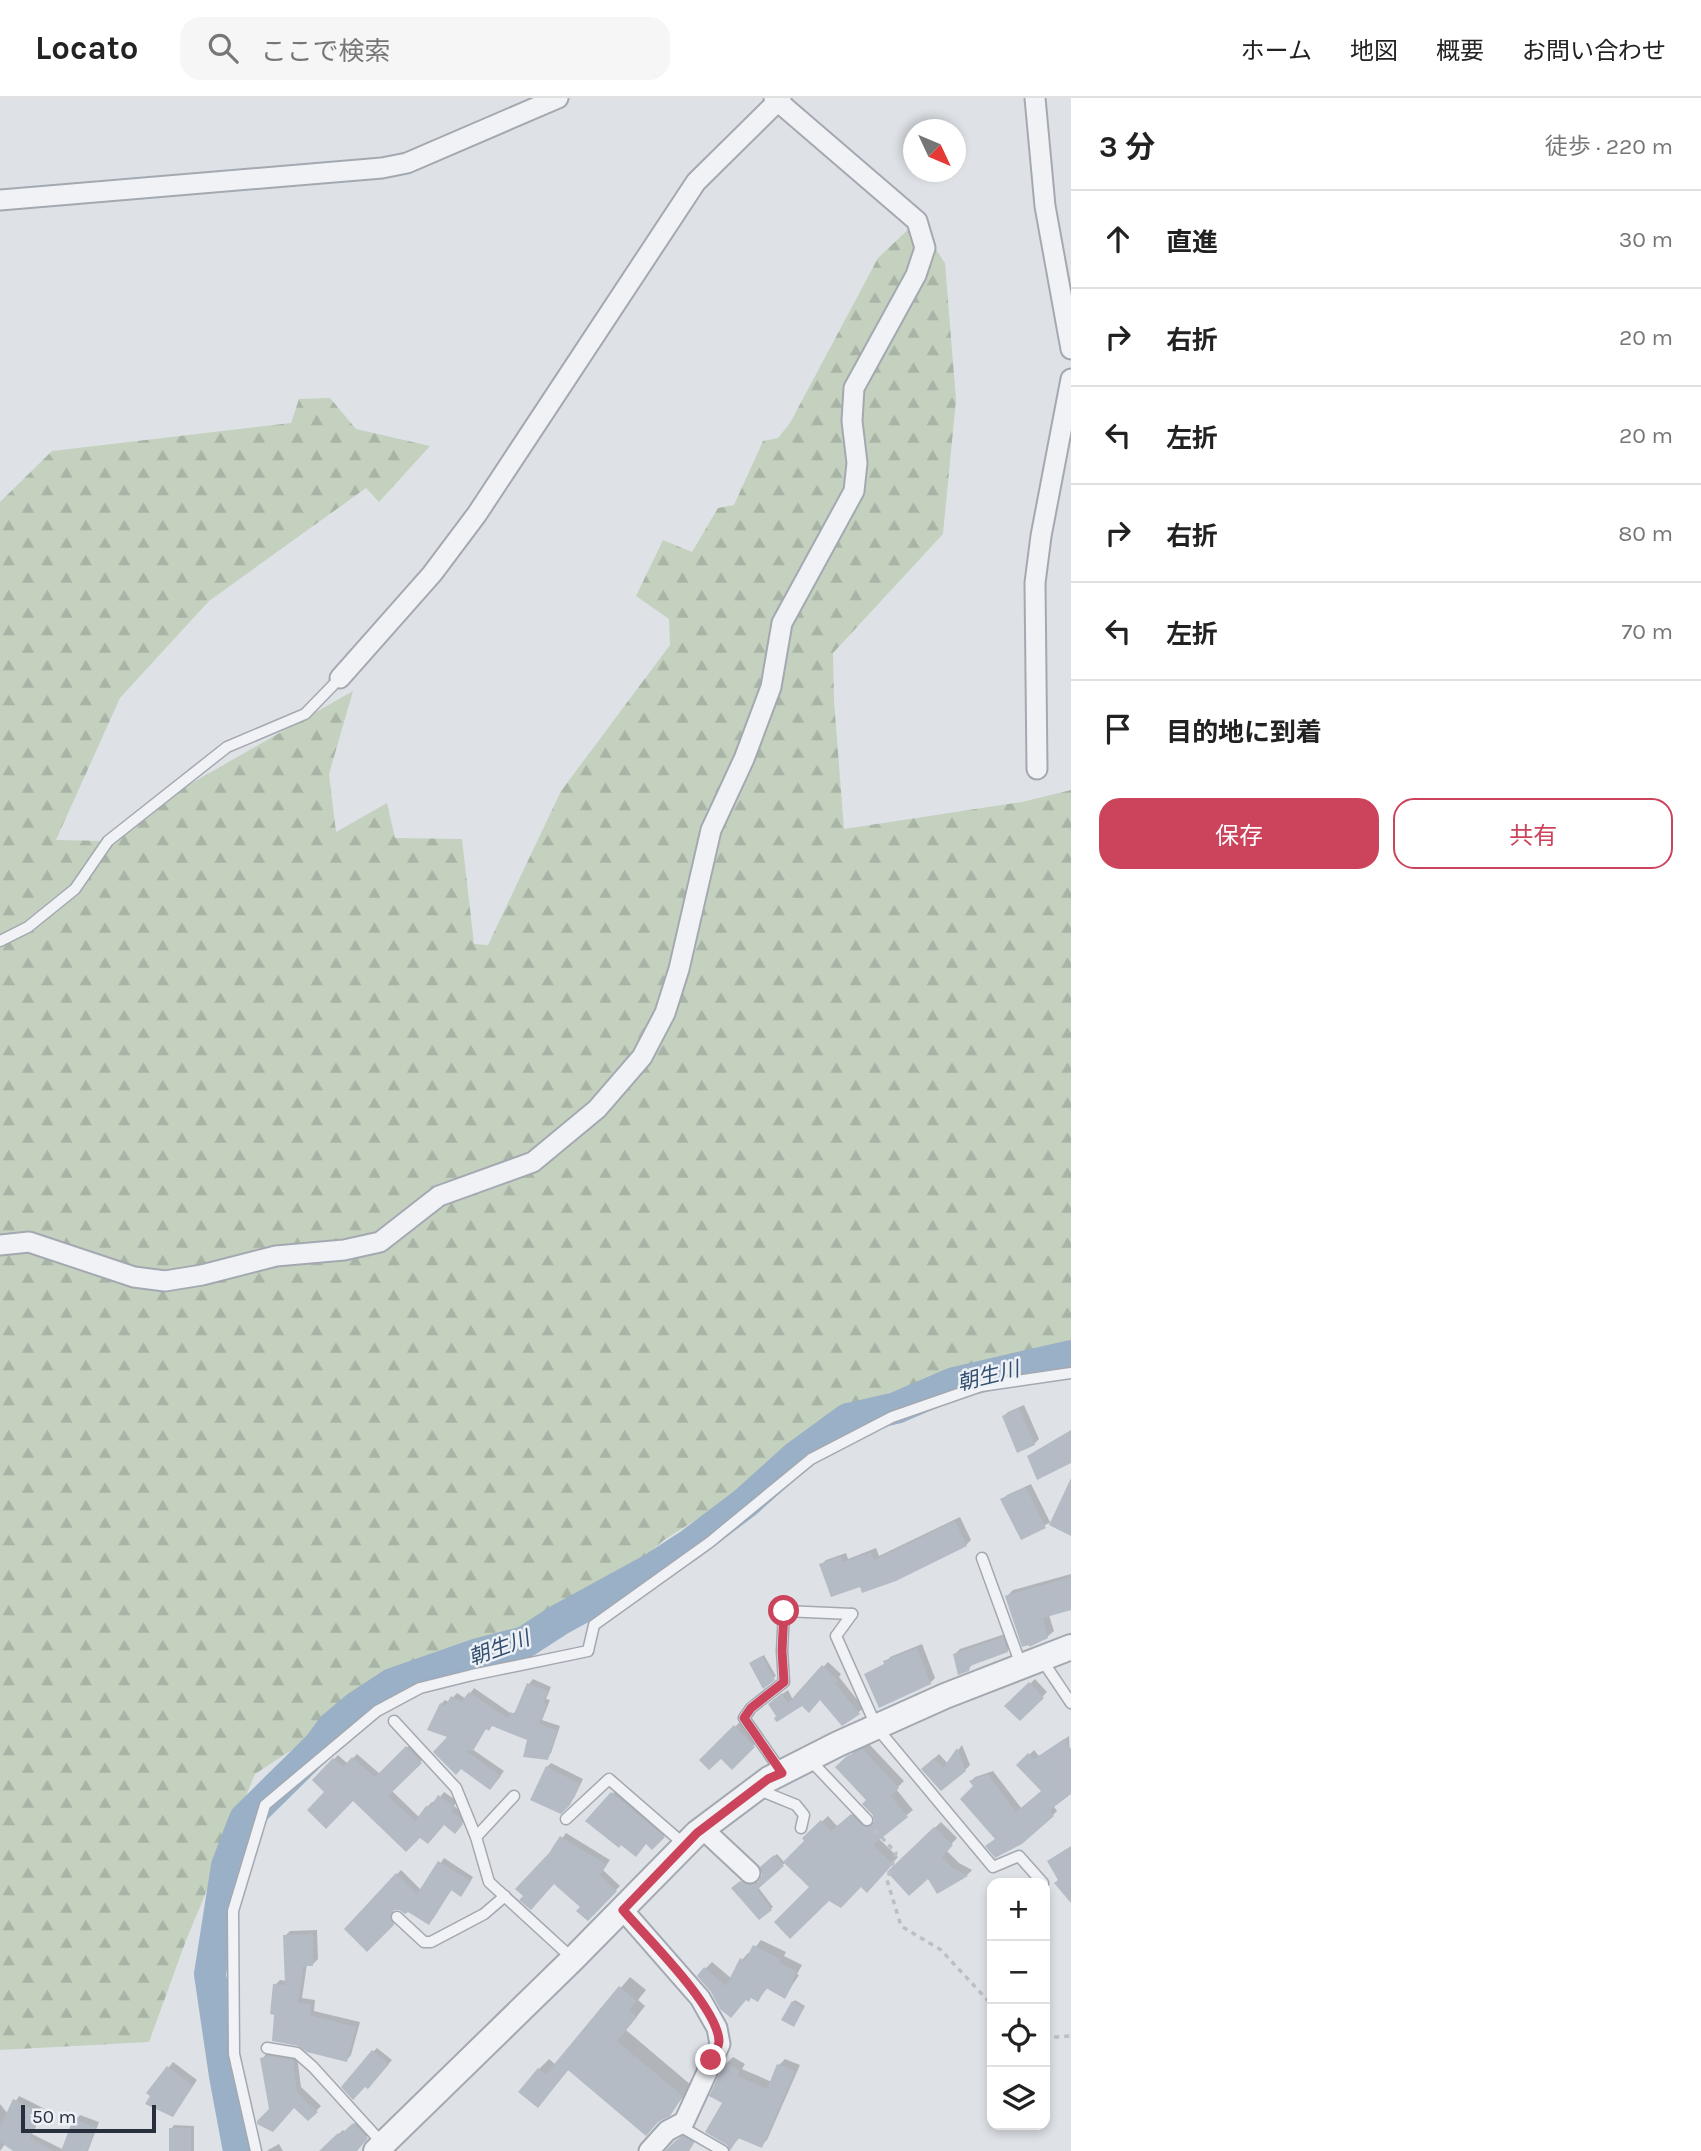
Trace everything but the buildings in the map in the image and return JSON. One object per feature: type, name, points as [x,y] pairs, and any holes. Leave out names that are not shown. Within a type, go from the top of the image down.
[{"type":"street","points":[[0,200],[382,168],[407,163],[558,98]]},
{"type":"street","points":[[1035,98],[1045,206],[1071,349]]},
{"type":"street","points":[[0,1245],[29,1242],[134,1277],[165,1281],[202,1275],[276,1256],[344,1250],[380,1242],[439,1196],[533,1162],[597,1109],[642,1056],[665,1013],[679,969],[711,830],[744,759],[771,687],[782,623],[853,491],[857,463],[852,421],[854,388],[916,275],[925,248],[916,221],[778,99],[696,182],[477,514],[432,574],[340,678]]},
{"type":"street","points":[[1037,769],[1035,583],[1041,536],[1071,379]]},
{"type":"street","points":[[380,2148],[694,1837],[756,1789],[838,1744],[945,1696],[1071,1647]]},
{"type":"street","points":[[694,1837],[750,1873]]},
{"type":"street","points":[[623,1910],[700,1998],[717,2028],[720,2044],[684,2122],[667,2131],[649,2151]]},
{"type":"lane","points":[[0,941],[28,927],[75,889],[108,841],[227,747],[305,714],[340,678]]},
{"type":"lane","points":[[256,2151],[234,2054],[233,1911],[265,1805],[377,1711],[420,1688],[587,1651],[594,1625],[710,1542],[811,1459],[892,1418],[981,1386],[1071,1373]]},
{"type":"lane","points":[[982,1558],[1031,1662],[1071,1703]]},
{"type":"lane","points":[[782,1773],[744,1718],[751,1708],[784,1682],[784,1611],[852,1614],[836,1636],[877,1728],[993,1867],[1018,1856],[1038,1878]]},
{"type":"lane","points":[[394,1721],[456,1788],[477,1837],[489,1882],[573,1959]]},
{"type":"lane","points":[[810,1760],[867,1820]]},
{"type":"lane","points":[[566,1819],[609,1779],[694,1837]]},
{"type":"lane","points":[[756,1789],[796,1804],[804,1815],[801,1828]]},
{"type":"lane","points":[[477,1837],[514,1796]]},
{"type":"lane","points":[[397,1917],[424,1942],[431,1942],[484,1914],[505,1896]]},
{"type":"lane","points":[[267,2048],[297,2053],[313,2067],[380,2148]]},
{"type":"lane","points":[[678,2125],[723,2151]]},
{"type":"path","points":[[867,1820],[896,1853],[887,1880],[901,1926],[941,1950],[991,2004]]},
{"type":"path","points":[[1050,2036],[1056,2038],[1070,2035]]},
{"type":"green space","points":[[917,221],[945,263],[956,400],[943,534],[833,653],[844,829],[1022,802],[1071,790],[1071,1345],[1017,1368],[954,1383],[819,1442],[664,1540],[562,1626],[429,1660],[255,1774],[185,1943],[149,2042],[0,2050],[0,502],[52,451],[291,423],[299,399],[330,398],[356,429],[430,446],[379,502],[366,488],[209,601],[120,698],[56,840],[108,841],[155,804],[353,691],[329,774],[336,832],[387,803],[395,838],[462,839],[474,944],[488,945],[561,791],[670,645],[669,619],[636,596],[663,540],[692,552],[718,508],[734,505],[763,441],[778,438],[790,423],[878,258]]},
{"type":"waterway","name":"朝生川","points":[[239,2151],[210,1974],[227,1866],[245,1819],[319,1746],[332,1728],[357,1707],[392,1684],[475,1655],[525,1642],[559,1620],[654,1568],[745,1503],[796,1457],[848,1419],[896,1408],[954,1383],[1071,1356]]},
{"type":"route","points":[[711,2060],[720,2044],[717,2028],[700,1998],[623,1910],[697,1833],[768,1779],[782,1773],[744,1718],[751,1708],[784,1682],[784,1611]]}]
